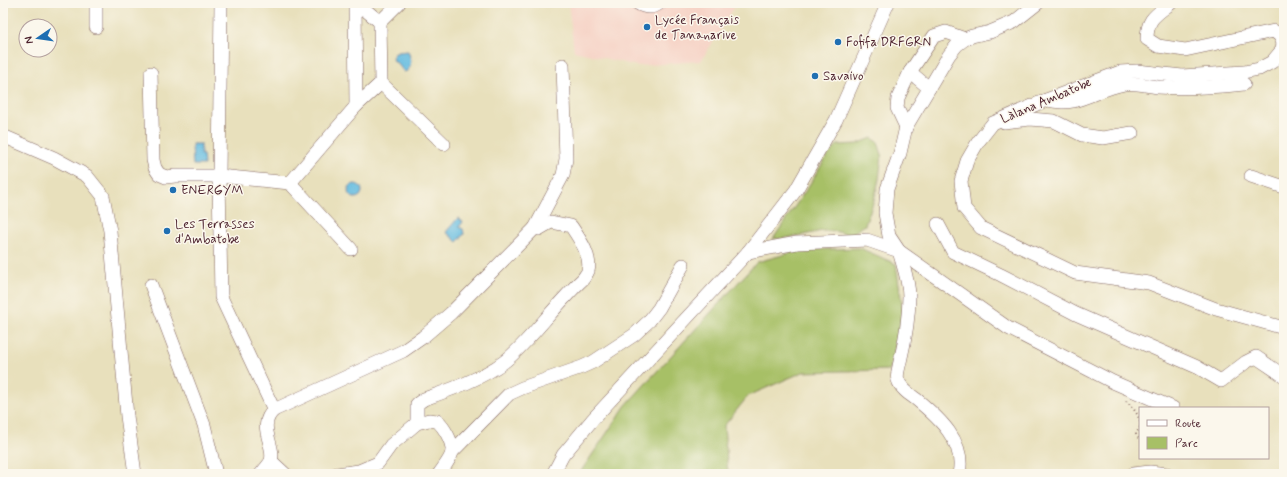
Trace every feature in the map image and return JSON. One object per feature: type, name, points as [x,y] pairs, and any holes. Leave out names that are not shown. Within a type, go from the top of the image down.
[{"type":"street","points":[[96,3],[96,27]]},
{"type":"street","points":[[222,3],[220,176],[221,297],[274,410]]},
{"type":"street","points":[[356,3],[380,22]]},
{"type":"street","points":[[356,3],[356,106]]},
{"type":"street","points":[[399,3],[380,22],[381,83],[444,144]]},
{"type":"street","points":[[637,3],[647,7],[652,7],[660,3]]},
{"type":"street","points":[[553,474],[563,455],[593,419],[748,252],[796,190],[836,120],[888,3]]},
{"type":"street","points":[[959,474],[960,457],[954,438],[932,412],[906,391],[897,378],[905,342],[909,295],[906,276],[899,252],[889,236],[885,213],[887,190],[900,153],[906,127],[949,55],[957,45],[972,36],[990,32],[1014,22],[1038,3]]},
{"type":"street","name":"Làlana Ambatobe","points":[[1171,3],[1151,19],[1148,25],[1147,39],[1158,46],[1185,50],[1274,31],[1280,36],[1283,43],[1282,50],[1272,62],[1259,69],[1252,70],[1182,76],[1137,71],[1120,72],[1046,100],[993,123],[978,142],[967,161],[961,181],[964,208],[981,228],[1075,273],[1149,283],[1216,309],[1284,328]]},
{"type":"street","points":[[906,127],[897,108],[898,98],[910,72],[934,36],[946,32],[965,39]]},
{"type":"street","points":[[261,474],[271,461],[271,452],[267,438],[267,421],[269,414],[274,410],[403,351],[412,345],[451,313],[535,228],[563,174],[566,158],[563,64]]},
{"type":"street","points":[[910,72],[929,88]]},
{"type":"street","points":[[151,73],[153,160],[155,168],[159,174],[166,177],[220,176],[290,183],[350,249]]},
{"type":"street","points":[[290,183],[356,106],[381,83]]},
{"type":"street","points":[[1046,100],[1058,103],[1076,101],[1097,92],[1125,84],[1158,87],[1199,88],[1244,84]]},
{"type":"street","points":[[993,123],[1030,119],[1054,121],[1082,135],[1103,138],[1132,133]]},
{"type":"street","points":[[3,136],[54,158],[87,176],[103,196],[110,231],[134,474]]},
{"type":"street","points":[[1251,176],[1284,187]]},
{"type":"street","points":[[417,423],[417,404],[424,399],[479,377],[511,356],[588,272],[589,261],[571,226],[551,222],[540,229],[535,228]]},
{"type":"street","points":[[938,224],[952,252],[1001,275],[1076,314],[1197,367],[1221,381],[1246,362],[1256,357],[1284,376]]},
{"type":"street","points":[[748,252],[796,243],[867,240],[882,244],[899,252],[1008,328],[1113,382],[1171,407]]},
{"type":"street","points":[[439,474],[446,465],[452,452],[509,394],[593,362],[634,335],[649,321],[659,308],[683,265]]},
{"type":"street","points":[[151,284],[204,425],[216,474]]},
{"type":"street","points":[[337,474],[359,471],[378,463],[390,446],[417,423],[429,420],[437,421],[448,434],[452,452]]},
{"type":"street","points":[[271,461],[285,474]]},
{"type":"street","points":[[1133,474],[1150,472],[1167,474]]},
{"type":"path","points":[[1139,429],[1136,434],[1139,438]]},
{"type":"shaded area","name":"Lycée Français de Tananarive","points":[[568,3],[737,3],[701,61],[637,66],[574,51]]},
{"type":"green space","points":[[872,138],[878,142],[882,155],[879,179],[874,200],[865,225],[850,235],[834,231],[822,231],[794,237],[773,239],[826,158],[837,145],[857,144]]},
{"type":"green space","points":[[860,248],[896,264],[903,311],[890,370],[803,372],[748,396],[724,426],[728,474],[579,474],[626,405],[757,262],[801,250]]},
{"type":"water","points":[[408,51],[411,60],[410,67],[404,72],[392,58],[394,54],[398,52]]},
{"type":"water","points":[[192,144],[201,144],[201,155],[203,155],[204,165],[193,165]]},
{"type":"water","points":[[352,184],[358,184],[362,188],[362,194],[358,198],[352,198],[348,194],[348,188]]},
{"type":"water","points":[[458,218],[463,222],[459,227],[463,229],[464,234],[457,242],[446,232]]},
{"type":"place","name":"Lycée Français de Tananarive","points":[[647,27]]},
{"type":"place","name":"Fofifa DRFGRN","points":[[838,42]]},
{"type":"place","name":"Savaivo","points":[[815,76]]},
{"type":"place","name":"ENERGYM","points":[[173,190]]},
{"type":"place","name":"Les Terrasses d'Ambatobe","points":[[167,231]]}]
